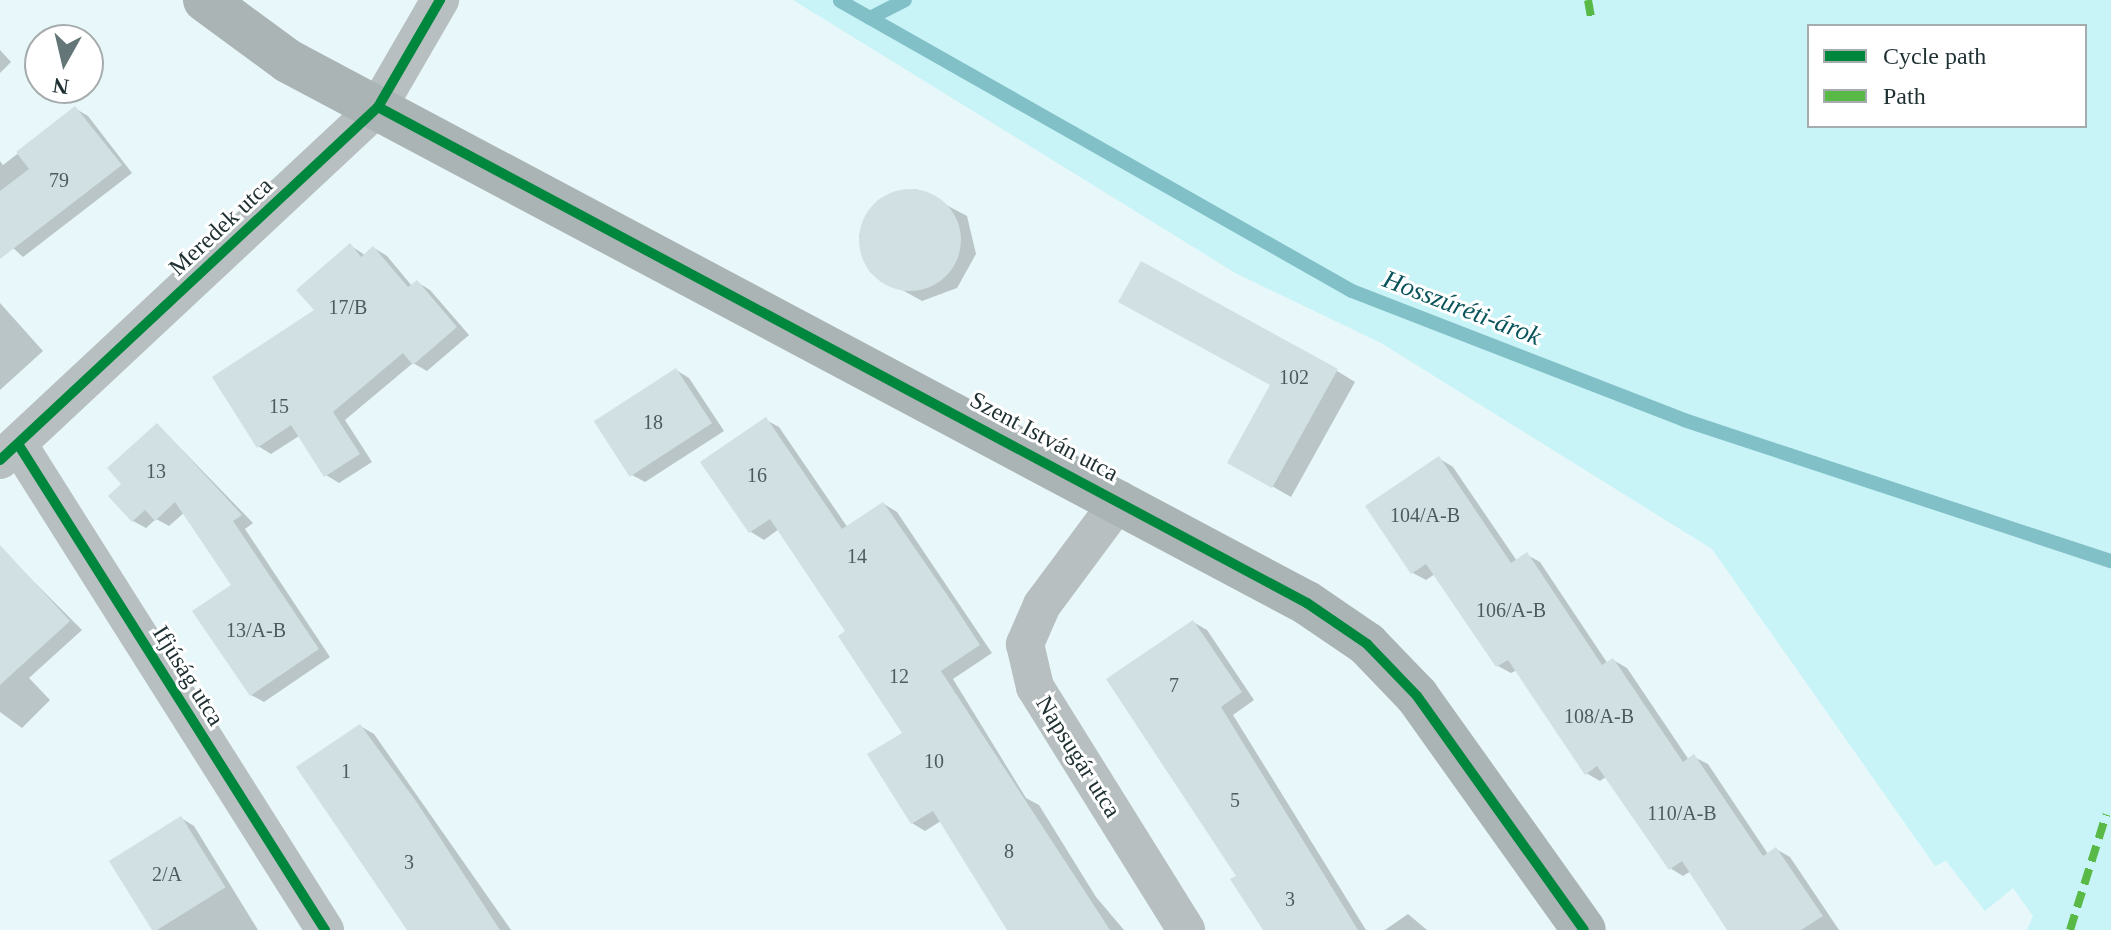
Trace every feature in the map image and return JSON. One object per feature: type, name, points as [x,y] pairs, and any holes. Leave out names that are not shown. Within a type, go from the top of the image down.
[{"type":"street","name":"Szent István utca","points":[[205,0],[288,61],[1120,500],[1307,603],[1367,644],[1417,696],[1584,930]]},
{"type":"street","name":"Meredek utca","points":[[9,452],[378,107],[440,0]]},
{"type":"street","name":"Ifjúság utca","points":[[9,452],[325,930]]},
{"type":"street","name":"Napsugár utca","points":[[1120,500],[1042,605],[1025,644],[1035,687],[1186,930]]},
{"type":"shaded area","points":[[793,0],[2111,0],[2111,930],[2027,930],[2033,916],[2013,888],[1985,911],[1946,861],[1935,866],[1712,549],[1381,343],[1237,274]]},
{"type":"building","points":[[75,106],[122,165],[0,259],[0,191],[29,169],[16,152]]},
{"type":"building","points":[[910,189],[929,193],[946,204],[957,221],[961,240],[957,259],[946,276],[929,287],[910,291],[891,287],[874,276],[863,259],[859,240],[863,221],[874,204],[891,193]]},
{"type":"building","points":[[350,243],[361,257],[373,246],[408,287],[417,280],[457,327],[413,365],[403,353],[333,412],[360,454],[324,477],[291,425],[257,448],[212,377],[314,310],[296,290]]},
{"type":"building","points":[[1141,261],[1338,369],[1272,488],[1227,463],[1270,385],[1118,302]]},
{"type":"building","points":[[676,368],[712,423],[630,477],[594,421]]},
{"type":"building","points":[[766,417],[842,529],[883,502],[952,602],[980,645],[941,671],[1110,930],[1007,930],[933,811],[911,824],[867,754],[902,733],[838,636],[845,631],[770,519],[749,533],[700,462]]},
{"type":"building","points":[[157,423],[242,515],[233,521],[319,649],[250,696],[192,611],[231,585],[175,502],[155,521],[145,510],[132,522],[108,496],[121,484],[107,468]]},
{"type":"building","points":[[1439,456],[1511,563],[1527,552],[1602,665],[1613,658],[1683,762],[1694,754],[1763,856],[1776,847],[1823,916],[1801,930],[1727,930],[1682,861],[1669,870],[1597,766],[1585,775],[1508,660],[1496,667],[1426,564],[1411,574],[1365,506]]},
{"type":"building","points":[[0,545],[70,621],[0,685]]},
{"type":"building","points":[[1193,620],[1242,692],[1221,707],[1358,930],[1263,930],[1230,879],[1236,876],[1106,679]]},
{"type":"building","points":[[360,724],[418,804],[500,930],[407,930],[296,767]]},
{"type":"building","points":[[181,816],[226,887],[157,930],[152,930],[109,861]]},
{"type":"waterway","points":[[870,18],[905,0]]},
{"type":"waterway","name":"Hosszúréti-árok","points":[[840,1],[1352,291],[1684,420],[2111,561]]},
{"type":"marked path","points":[[1588,0],[1592,23]]},
{"type":"marked path","points":[[2070,930],[2106,815]]},
{"type":"cycle path","points":[[0,460],[378,107],[440,0]]},
{"type":"cycle path","points":[[378,107],[1307,603],[1367,644],[1417,696],[1584,930]]},
{"type":"cycle path","points":[[18,444],[325,930]]}]
